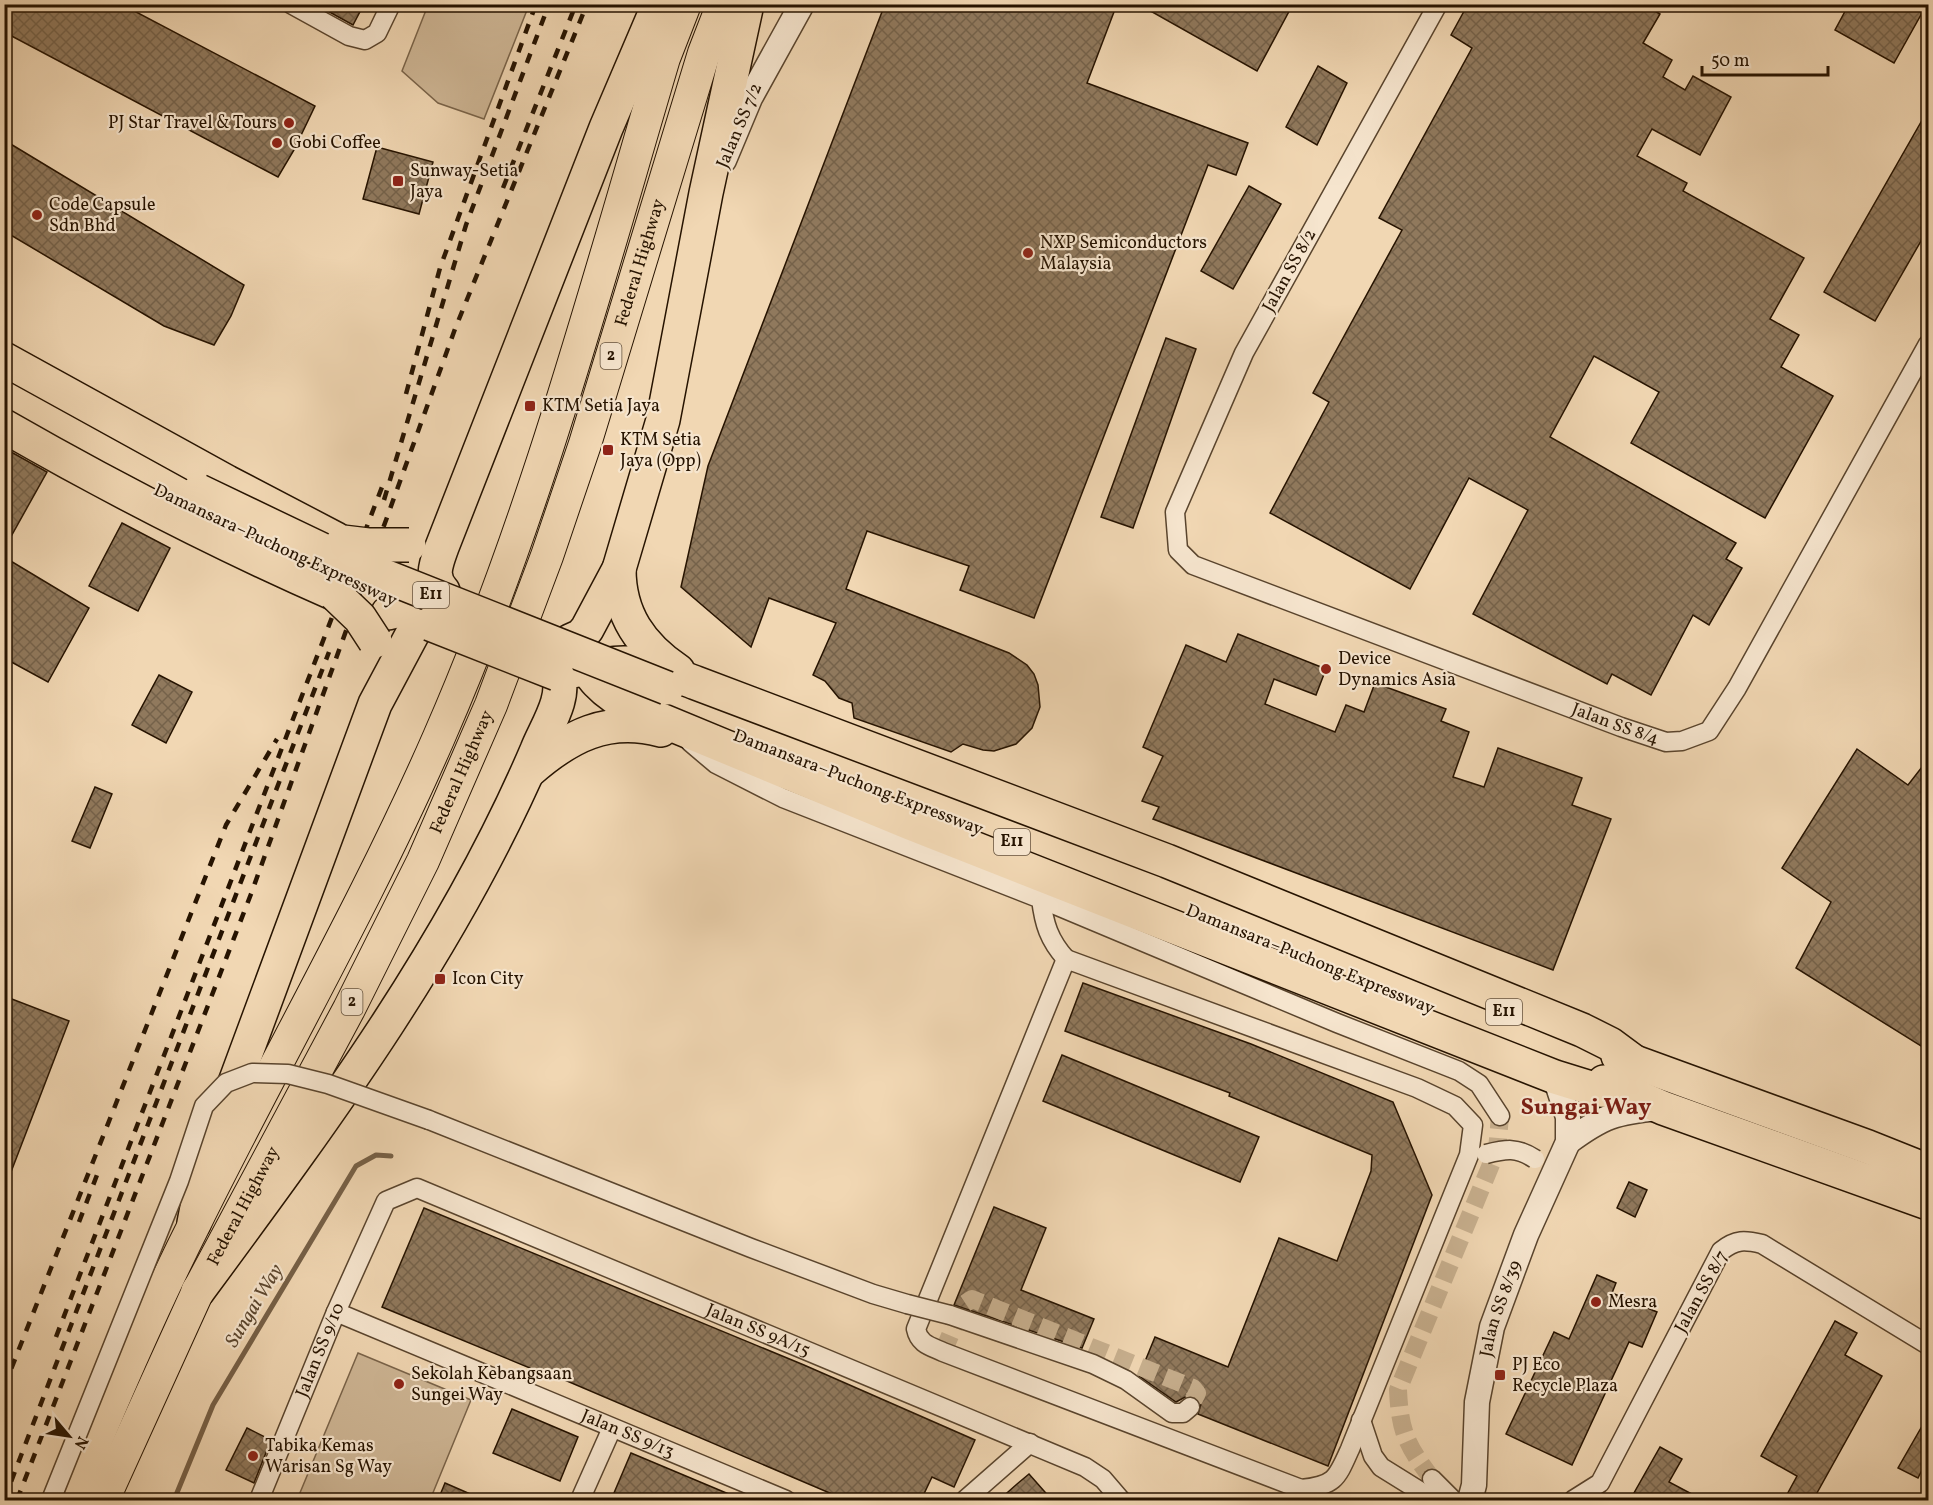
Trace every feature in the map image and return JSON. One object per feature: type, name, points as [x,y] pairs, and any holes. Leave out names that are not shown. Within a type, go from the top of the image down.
[{"type":"highway","points":[[194,1223],[206,1161],[375,704],[427,612],[435,583],[434,574],[456,511],[606,128],[659,4]]},
{"type":"highway","name":"Federal Highway","points":[[71,1500],[121,1379],[194,1223],[345,933],[438,739],[466,672],[520,533],[664,58],[685,4]]},
{"type":"highway","name":"Federal Highway","points":[[103,1500],[198,1291],[349,1009],[407,893],[491,705],[547,556],[577,466],[704,53],[723,4]]},
{"type":"highway","points":[[198,1291],[378,1040],[462,901],[527,773],[572,672],[578,635],[619,569],[663,420],[694,255],[747,4]]},
{"type":"highway","points":[[4,359],[404,576],[427,612],[572,672],[614,698],[910,823],[1555,1077],[1597,1090],[1630,1077],[1610,1044],[1582,1030],[1167,861],[650,667],[629,663],[610,664],[572,672]]},
{"type":"highway","name":"Damansara–Puchong Expressway","points":[[4,383],[199,491],[339,558],[1367,969],[1630,1077],[1858,1143],[1929,1171]]},
{"type":"highway","name":"Damansara–Puchong Expressway","points":[[4,406],[192,509],[393,602],[1367,969]]},
{"type":"highway","points":[[4,426],[109,486],[189,528],[330,592],[388,613],[427,612],[578,635]]},
{"type":"highway","points":[[340,540],[368,546],[409,545],[438,529],[456,511]]},
{"type":"highway","points":[[619,569],[622,600],[640,638],[668,664],[696,683]]},
{"type":"highway","points":[[330,592],[367,627],[375,641],[379,674],[375,704]]},
{"type":"highway","points":[[527,773],[554,749],[580,736],[606,727],[642,725],[724,745]]},
{"type":"highway","name":"Damansara–Puchong Expressway","points":[[1630,1077],[1663,1108],[1929,1203]]},
{"type":"street","points":[[291,4],[349,36],[365,40],[372,39],[377,33],[391,4]]},
{"type":"street","name":"Jalan SS 7/2","points":[[694,255],[721,170],[750,98],[802,4]]},
{"type":"street","name":"Jalan SS 8/2","points":[[1178,550],[1174,512],[1244,353],[1438,4]]},
{"type":"street","name":"Jalan SS 8/4","points":[[1178,550],[1193,565],[1298,605],[1621,727],[1665,742],[1682,741],[1710,731],[1737,688],[1929,344]]},
{"type":"street","points":[[681,734],[716,764],[783,798],[1041,899],[1337,1023],[1459,1071],[1479,1084],[1500,1116]]},
{"type":"street","points":[[1041,899],[1044,924],[1051,943],[1066,959],[1417,1088],[1455,1106],[1473,1125],[1478,1155],[1338,1477],[1323,1487],[1301,1489],[943,1352],[925,1344],[918,1337],[916,1329],[1066,959]]},
{"type":"street","points":[[51,1500],[179,1181],[204,1106],[226,1083],[252,1073],[288,1074],[328,1084],[429,1120],[873,1294],[950,1315],[1093,1364],[1126,1380],[1172,1413],[1183,1413],[1190,1407]]},
{"type":"street","name":"Jalan SS 8/39","points":[[1555,1077],[1568,1117],[1568,1142]]},
{"type":"street","name":"Jalan SS 8/39","points":[[1474,1495],[1477,1402],[1492,1327],[1526,1235],[1545,1164],[1594,1122],[1611,1115],[1663,1108]]},
{"type":"street","points":[[1478,1155],[1507,1148],[1522,1151],[1545,1164]]},
{"type":"street","name":"Jalan SS 9A/15","points":[[386,1201],[417,1188],[1085,1467],[1103,1479],[1120,1500]]},
{"type":"street","name":"Jalan SS 9/10","points":[[259,1500],[336,1312],[386,1201]]},
{"type":"street","name":"Jalan SS 8/7","points":[[1573,1500],[1600,1483],[1721,1251],[1732,1242],[1746,1240],[1762,1244],[1929,1345]]},
{"type":"street","name":"Jalan SS 9/13","points":[[336,1312],[786,1500]]},
{"type":"street","points":[[1361,1420],[1377,1461]]},
{"type":"street","points":[[580,1500],[612,1428]]},
{"type":"street","points":[[965,1500],[1030,1443]]},
{"type":"street","points":[[1350,1449],[1377,1461],[1432,1499]]},
{"type":"street","points":[[1432,1479],[1453,1500]]},
{"type":"shaded area","points":[[428,5],[529,5],[484,119],[438,103],[402,71]]},
{"type":"shaded area","points":[[358,1353],[471,1400],[430,1500],[297,1500]]},
{"type":"building","points":[[4,4],[121,4],[315,106],[278,177],[4,32]]},
{"type":"building","points":[[315,4],[364,4],[353,25]]},
{"type":"building","name":"NXP Semiconductors Malaysia","points":[[885,4],[1117,4],[1087,83],[1248,143],[1236,175],[1208,165],[1034,618],[960,590],[969,566],[867,531],[846,589],[1009,653],[1027,665],[1034,674],[1038,685],[1040,707],[1032,728],[1016,744],[994,751],[963,744],[951,752],[854,718],[852,703],[839,698],[825,681],[813,675],[836,623],[769,598],[751,647],[681,587],[708,466]]},
{"type":"building","points":[[1138,4],[1293,4],[1257,71]]},
{"type":"building","points":[[1468,4],[1644,4],[1660,14],[1643,43],[1672,60],[1663,77],[1685,90],[1693,76],[1731,97],[1700,155],[1652,129],[1637,156],[1687,183],[1683,191],[1804,258],[1770,319],[1799,335],[1781,367],[1833,396],[1765,518],[1631,443],[1659,392],[1594,356],[1550,437],[1736,543],[1726,559],[1742,568],[1709,625],[1693,615],[1651,695],[1612,674],[1607,684],[1473,614],[1528,510],[1469,478],[1410,589],[1270,513],[1329,402],[1313,393],[1402,230],[1379,218],[1472,48],[1451,35]]},
{"type":"building","points":[[1849,4],[1927,4],[1894,63],[1835,30]]},
{"type":"building","points":[[1318,66],[1347,83],[1317,145],[1286,127]]},
{"type":"building","points":[[1929,108],[1929,227],[1875,321],[1824,292]]},
{"type":"building","points":[[4,140],[244,285],[231,316],[214,345],[164,326],[4,231]]},
{"type":"building","name":"Sunway-Setia Jaya","points":[[377,147],[433,162],[419,214],[363,199]]},
{"type":"building","points":[[1249,186],[1281,204],[1233,289],[1201,271]]},
{"type":"building","points":[[1166,338],[1196,349],[1133,528],[1101,517]]},
{"type":"building","points":[[4,448],[47,472],[4,549]]},
{"type":"building","points":[[122,523],[170,548],[138,611],[89,586]]},
{"type":"building","points":[[4,557],[89,608],[48,682],[4,658]]},
{"type":"building","points":[[1238,634],[1326,669],[1316,695],[1274,679],[1265,704],[1335,732],[1346,705],[1364,712],[1375,683],[1446,709],[1441,721],[1469,732],[1453,777],[1484,787],[1498,748],[1582,778],[1572,805],[1611,819],[1553,970],[1153,819],[1159,807],[1142,801],[1163,756],[1143,747],[1186,645],[1226,662]]},
{"type":"building","points":[[159,675],[192,692],[166,743],[132,725]]},
{"type":"building","points":[[1857,749],[1908,785],[1929,758],[1929,1051],[1796,968],[1831,902],[1782,868]]},
{"type":"building","points":[[95,787],[112,794],[90,848],[72,841]]},
{"type":"building","points":[[1083,983],[1251,1044],[1393,1102],[1432,1195],[1328,1466],[1198,1414],[1201,1404],[1194,1397],[1187,1396],[1176,1402],[1139,1376],[1155,1337],[1228,1367],[1279,1238],[1337,1261],[1371,1171],[1372,1155],[1229,1096],[1230,1093],[1065,1031]]},
{"type":"building","points":[[4,996],[69,1021],[6,1185],[4,1185]]},
{"type":"building","points":[[1062,1055],[1259,1137],[1240,1182],[1043,1101]]},
{"type":"building","points":[[1629,1182],[1647,1190],[1635,1217],[1617,1208]]},
{"type":"building","points":[[994,1207],[1046,1228],[1021,1290],[1094,1319],[1082,1348],[954,1305]]},
{"type":"building","points":[[424,1208],[804,1365],[975,1440],[954,1487],[932,1477],[921,1500],[846,1500],[560,1378],[559,1380],[382,1307]]},
{"type":"building","points":[[1597,1275],[1616,1283],[1612,1293],[1657,1312],[1642,1347],[1629,1342],[1572,1465],[1506,1434],[1554,1332],[1569,1339]]},
{"type":"building","points":[[1835,1321],[1857,1333],[1845,1355],[1882,1376],[1813,1500],[1784,1500],[1797,1476],[1761,1456]]},
{"type":"building","points":[[512,1409],[578,1437],[560,1481],[493,1453]]},
{"type":"building","points":[[1929,1414],[1929,1473],[1922,1470],[1918,1478],[1898,1468]]},
{"type":"building","points":[[247,1428],[271,1440],[254,1483],[226,1470]]},
{"type":"building","points":[[1660,1447],[1682,1459],[1669,1482],[1703,1500],[1630,1500]]},
{"type":"building","points":[[631,1453],[743,1500],[611,1500]]},
{"type":"building","points":[[1029,1474],[1052,1500],[999,1500],[1017,1484]]},
{"type":"building","points":[[445,1483],[484,1500],[438,1500]]},
{"type":"waterway","name":"Sungai Way","points":[[174,1500],[213,1405],[356,1166],[376,1155],[391,1156]]},
{"type":"tunnel","points":[[1432,1479],[1406,1438],[1398,1390],[1497,1150],[1500,1116]]},
{"type":"tunnel","points":[[943,1352],[963,1305],[972,1299],[1193,1388],[1197,1393],[1190,1407]]},
{"type":"railway","points":[[406,394],[440,268],[536,4]]},
{"type":"railway","points":[[384,500],[466,225],[549,4]]},
{"type":"railway","points":[[503,188],[576,4]]},
{"type":"railway","points":[[17,1500],[251,894],[455,329],[587,4]]},
{"type":"railway","points":[[56,1337],[382,487]]},
{"type":"railway","points":[[4,1500],[329,652]]},
{"type":"railway","points":[[4,1387],[226,825],[277,739]]},
{"type":"railway","points":[[79,1222],[97,1175]]},
{"type":"place","name":"PJ Star Travel & Tours","points":[[289,123]]},
{"type":"place","name":"Gobi Coffee","points":[[277,143]]},
{"type":"place","name":"Sunway-Setia Jaya","points":[[398,181]]},
{"type":"place","name":"Code Capsule Sdn Bhd","points":[[37,215]]},
{"type":"place","name":"NXP Semiconductors Malaysia","points":[[1028,253]]},
{"type":"place","name":"KTM Setia Jaya","points":[[530,406]]},
{"type":"place","name":"KTM Setia Jaya (Opp)","points":[[608,450]]},
{"type":"place","name":"Device Dynamics Asia","points":[[1326,669]]},
{"type":"place","name":"Icon City","points":[[440,979]]},
{"type":"place","name":"Mesra","points":[[1596,1302]]},
{"type":"place","name":"PJ Eco Recycle Plaza","points":[[1500,1375]]},
{"type":"place","name":"Sekolah Kebangsaan Sungei Way","points":[[399,1384]]},
{"type":"place","name":"Tabika Kemas Warisan Sg Way","points":[[253,1456]]},
{"type":"district","name":"Sungai Way","points":[[1586,1108]]}]
